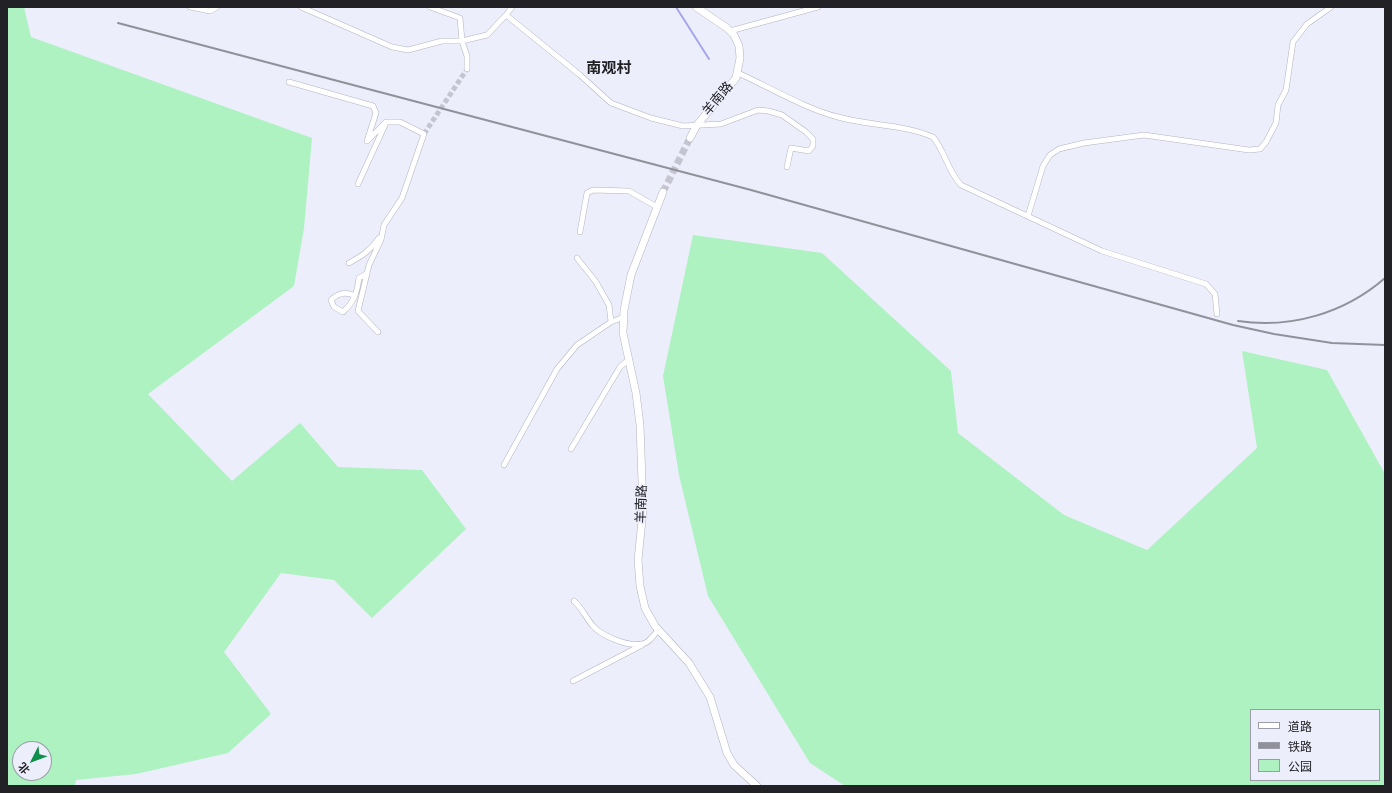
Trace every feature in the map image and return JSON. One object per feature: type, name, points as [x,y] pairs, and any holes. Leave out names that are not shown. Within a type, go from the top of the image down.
[{"type":"street","points":[[190,7],[210,11],[217,7]]},
{"type":"street","points":[[301,7],[392,47],[408,50],[442,41],[462,42],[487,35],[512,7]]},
{"type":"street","points":[[430,7],[442,9],[460,18],[462,42],[467,56],[467,69]]},
{"type":"street","name":"羊南路","points":[[690,138],[697,125],[730,87],[738,73],[740,58],[739,46],[730,31],[696,7]]},
{"type":"street","points":[[730,31],[818,7]]},
{"type":"street","points":[[1028,216],[1043,166],[1050,155],[1059,149],[1084,142],[1144,135],[1249,150],[1260,149],[1266,142],[1276,123],[1278,105],[1286,90],[1293,42],[1307,24],[1331,7]]},
{"type":"street","points":[[506,15],[580,75],[611,103],[651,118],[683,126],[721,124],[758,110],[782,115],[806,132],[813,139],[813,146],[809,151],[791,148],[787,168]]},
{"type":"street","points":[[738,73],[820,112],[840,118],[891,125],[934,137],[938,142],[946,164],[961,185],[1102,250],[1206,284],[1215,294],[1217,314]]},
{"type":"street","points":[[289,82],[373,106],[376,113],[367,141],[386,122],[400,122],[424,134],[402,198],[384,225],[382,234],[366,274],[358,312],[378,332]]},
{"type":"street","points":[[358,184],[386,122]]},
{"type":"street","points":[[580,232],[587,193],[593,190],[629,191],[657,207]]},
{"type":"street","name":"羊南路","points":[[663,192],[631,275],[624,317],[623,338],[636,393],[642,471],[643,510],[638,560],[640,586],[645,608],[658,630],[689,663],[700,678],[710,697],[727,753],[734,766],[756,786]]},
{"type":"street","points":[[349,263],[362,256],[372,248],[382,234]]},
{"type":"street","points":[[578,258],[596,282],[609,304],[611,322]]},
{"type":"street","points":[[355,296],[342,293],[331,300],[334,308],[343,312],[352,304],[355,296],[359,278],[366,274]]},
{"type":"street","points":[[504,465],[557,369],[577,345],[611,322],[624,317]]},
{"type":"street","points":[[571,449],[620,367],[628,360]]},
{"type":"street","points":[[574,601],[580,606],[587,618],[602,634],[625,642],[643,644]]},
{"type":"street","points":[[573,681],[643,644],[651,639],[658,630]]},
{"type":"green space","points":[[7,7],[24,7],[31,37],[312,138],[304,228],[294,286],[148,394],[232,481],[300,423],[338,467],[422,470],[466,529],[372,618],[334,580],[281,573],[224,652],[271,714],[228,753],[136,774],[76,780],[75,786],[7,786]]},
{"type":"green space","points":[[693,235],[822,253],[951,371],[958,433],[1064,515],[1147,550],[1257,448],[1242,351],[1327,370],[1385,474],[1385,786],[845,786],[810,763],[708,596],[679,475],[663,376]]},
{"type":"waterway","points":[[676,7],[709,59]]},
{"type":"tunnel","points":[[424,134],[467,69]]},
{"type":"tunnel","points":[[663,192],[690,138]]},
{"type":"railway","points":[[118,23],[751,190],[1233,325],[1274,334],[1332,343],[1385,345]]},
{"type":"railway","points":[[1238,321],[1278,323],[1316,316],[1353,301],[1385,278]]},
{"type":"district","name":"南观村","points":[[609,69]]}]
